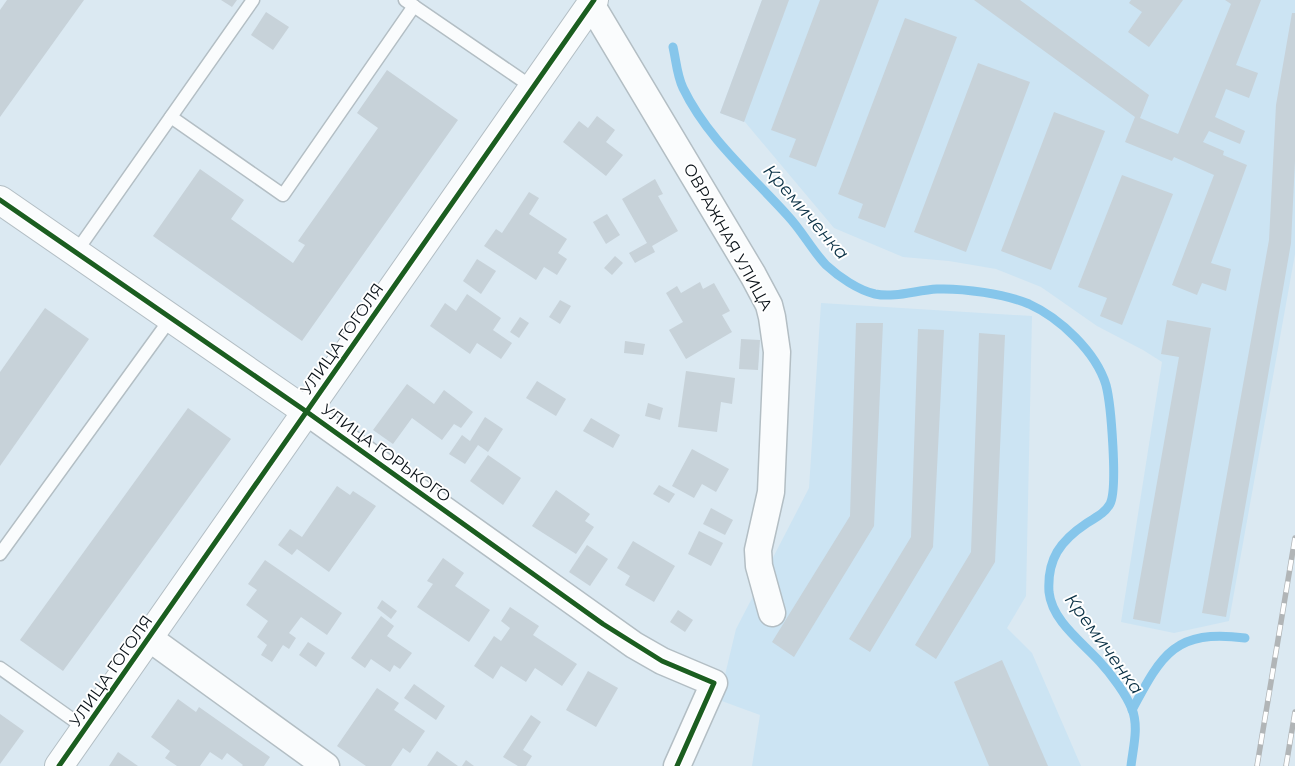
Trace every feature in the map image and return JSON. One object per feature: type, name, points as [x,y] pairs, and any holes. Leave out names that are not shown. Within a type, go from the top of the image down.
[{"type":"street","name":"УЛИЦА ГОГОЛЯ","points":[[60,766],[592,2]]},
{"type":"street","name":"ОВРАЖНАЯ УЛИЦА","points":[[592,2],[769,305],[777,352],[771,492],[758,550],[759,566],[772,613]]},
{"type":"street","name":"УЛИЦА ГОРЬКОГО","points":[[0,200],[307,412],[634,645],[669,664],[714,683],[678,766]]},
{"type":"street","points":[[149,638],[326,766]]},
{"type":"lane","points":[[76,252],[253,0]]},
{"type":"lane","points":[[171,117],[283,195],[409,3],[532,87]]},
{"type":"lane","points":[[0,554],[170,318]]},
{"type":"lane","points":[[0,668],[86,729]]},
{"type":"shaded area","points":[[762,0],[1295,0],[1295,254],[1229,621],[1174,633],[1121,622],[1162,362],[1097,326],[1041,287],[996,269],[949,261],[903,257],[834,228],[745,122],[720,113]]},
{"type":"shaded area","points":[[821,303],[1032,316],[1026,596],[1007,628],[1032,653],[1081,766],[752,766],[760,715],[719,700],[736,629],[809,488]]},
{"type":"building","points":[[7,0],[84,0],[0,117],[0,10]]},
{"type":"building","points":[[221,0],[237,0],[232,7]]},
{"type":"building","points":[[762,0],[789,0],[744,122],[720,113]]},
{"type":"building","points":[[820,0],[879,0],[816,167],[789,157],[796,139],[771,130]]},
{"type":"building","points":[[974,0],[1020,0],[1149,95],[1140,118],[1178,134],[1231,4],[1225,0],[1261,0],[1236,65],[1258,73],[1249,98],[1226,89],[1215,117],[1245,131],[1240,144],[1209,131],[1203,142],[1224,151],[1223,155],[1247,165],[1211,263],[1231,269],[1226,291],[1202,283],[1197,295],[1172,285],[1214,175],[1174,157],[1172,161],[1125,142],[1135,117]]},
{"type":"building","points":[[1131,0],[1183,0],[1149,47],[1128,32],[1142,12],[1129,3]]},
{"type":"building","points":[[266,12],[289,27],[273,50],[251,35]]},
{"type":"building","points":[[1292,13],[1295,13],[1295,161],[1291,243],[1226,617],[1202,613],[1269,240],[1276,105]]},
{"type":"building","points":[[905,18],[957,37],[885,228],[858,218],[863,204],[838,194]]},
{"type":"building","points":[[978,63],[1030,82],[966,252],[914,232]]},
{"type":"building","points":[[387,70],[458,120],[302,341],[153,236],[200,169],[244,200],[231,219],[293,263],[305,245],[298,241],[378,128],[357,113]]},
{"type":"building","points":[[1054,112],[1105,131],[1051,270],[1001,251]]},
{"type":"building","points":[[597,116],[615,130],[606,142],[623,155],[606,176],[563,142],[579,121],[588,128]]},
{"type":"building","points":[[1122,175],[1173,194],[1122,325],[1100,316],[1107,298],[1078,287]]},
{"type":"building","points":[[655,179],[663,194],[658,196],[678,231],[652,246],[655,252],[635,263],[629,253],[647,243],[622,199]]},
{"type":"building","points":[[529,192],[539,198],[529,214],[567,239],[558,253],[567,259],[557,275],[544,267],[536,280],[484,246],[496,229],[502,233]]},
{"type":"building","points":[[607,214],[620,235],[606,244],[593,222]]},
{"type":"building","points":[[615,256],[623,263],[612,275],[604,268]]},
{"type":"building","points":[[477,259],[496,271],[481,294],[463,281]]},
{"type":"building","points":[[700,282],[703,289],[714,283],[730,311],[722,315],[732,332],[686,359],[669,330],[683,322],[666,293],[677,286],[681,293]]},
{"type":"building","points":[[467,294],[501,318],[493,330],[512,343],[501,359],[477,343],[470,354],[430,326],[445,303],[456,311]]},
{"type":"building","points":[[560,300],[571,306],[560,324],[549,317]]},
{"type":"building","points":[[45,308],[89,339],[0,466],[0,372]]},
{"type":"building","points":[[520,317],[529,323],[519,338],[510,332]]},
{"type":"building","points":[[1167,320],[1211,328],[1160,624],[1133,619],[1179,357],[1161,354]]},
{"type":"building","points":[[856,323],[883,323],[874,526],[794,657],[772,642],[850,516]]},
{"type":"building","points":[[918,329],[944,330],[933,547],[870,652],[849,639],[911,537]]},
{"type":"building","points":[[979,333],[1005,335],[995,562],[936,659],[915,645],[971,552]]},
{"type":"building","points":[[741,339],[760,340],[758,370],[739,369]]},
{"type":"building","points":[[625,341],[645,344],[643,355],[624,353]]},
{"type":"building","points":[[686,371],[735,378],[732,404],[721,402],[717,432],[678,427]]},
{"type":"building","points":[[537,381],[566,399],[556,416],[526,398]]},
{"type":"building","points":[[407,384],[434,404],[444,390],[473,412],[461,428],[454,424],[442,440],[412,418],[393,444],[373,430]]},
{"type":"building","points":[[648,403],[663,408],[660,420],[645,416]]},
{"type":"building","points":[[188,408],[231,439],[63,671],[20,640]]},
{"type":"building","points":[[485,417],[503,429],[488,452],[478,445],[465,464],[449,454],[462,435],[470,441]]},
{"type":"building","points":[[591,418],[620,435],[613,448],[583,431]]},
{"type":"building","points":[[692,449],[729,469],[716,492],[702,484],[694,498],[672,486]]},
{"type":"building","points":[[488,455],[521,478],[503,505],[470,481]]},
{"type":"building","points":[[659,485],[675,494],[669,503],[653,494]]},
{"type":"building","points":[[337,486],[350,495],[353,491],[376,506],[329,572],[297,549],[292,555],[278,545],[290,529],[302,537]]},
{"type":"building","points":[[556,490],[590,514],[585,521],[594,527],[576,554],[532,526]]},
{"type":"building","points":[[711,508],[733,520],[725,535],[703,524]]},
{"type":"building","points":[[699,531],[723,543],[711,566],[688,554]]},
{"type":"building","points":[[633,541],[675,566],[654,602],[625,585],[630,576],[617,568]]},
{"type":"building","points":[[587,545],[608,559],[590,586],[569,572]]},
{"type":"building","points":[[443,558],[464,573],[455,586],[490,610],[469,642],[417,607],[433,584],[427,581]]},
{"type":"building","points":[[265,560],[342,613],[327,635],[301,617],[289,633],[296,638],[289,649],[283,645],[272,662],[261,655],[267,645],[257,637],[268,621],[246,605],[257,590],[248,584]]},
{"type":"building","points":[[382,600],[397,611],[391,619],[377,608]]},
{"type":"building","points":[[510,607],[539,626],[533,635],[577,664],[562,686],[535,668],[526,682],[501,666],[493,679],[474,666],[494,636],[501,641],[510,628],[501,621]]},
{"type":"building","points":[[678,610],[693,620],[685,632],[670,622]]},
{"type":"building","points":[[381,616],[394,626],[387,636],[412,653],[400,669],[394,665],[390,672],[371,659],[365,668],[351,658]]},
{"type":"building","points":[[308,642],[325,653],[316,667],[299,655]]},
{"type":"building","points":[[1002,660],[1048,766],[989,766],[954,682]]},
{"type":"building","points":[[588,671],[618,688],[596,727],[566,710]]},
{"type":"building","points":[[414,684],[445,706],[436,720],[404,698]]},
{"type":"building","points":[[377,688],[399,703],[394,710],[425,731],[410,753],[403,748],[391,766],[366,766],[337,746]]},
{"type":"building","points":[[178,699],[196,712],[199,707],[270,757],[264,766],[242,766],[227,753],[222,760],[210,752],[200,766],[177,766],[165,758],[170,751],[151,737]]},
{"type":"building","points":[[0,714],[24,731],[0,764]]},
{"type":"building","points":[[531,715],[541,722],[523,750],[532,756],[526,766],[518,766],[503,757]]},
{"type":"building","points":[[437,751],[458,766],[427,766]]},
{"type":"building","points":[[118,752],[138,766],[109,766]]},
{"type":"building","points":[[466,760],[474,766],[462,766]]},
{"type":"waterway","name":"Кремиченка","points":[[673,47],[681,83],[704,123],[717,140],[793,222],[826,265],[837,274],[855,286],[875,294],[890,295],[947,289],[984,292],[1019,300],[1053,318],[1075,337],[1094,360],[1106,385],[1108,395],[1114,465],[1112,495],[1110,504],[1105,510],[1069,537],[1057,552],[1050,570],[1049,592],[1051,603],[1062,622],[1093,654],[1118,684],[1132,709],[1135,730],[1131,766]]},
{"type":"waterway","points":[[1132,710],[1162,660],[1186,642],[1221,636],[1245,638]]},
{"type":"railway","points":[[1257,766],[1295,538]]},
{"type":"railway","points":[[1286,766],[1295,712]]},
{"type":"cycle path","points":[[59,766],[594,0]]},
{"type":"cycle path","points":[[0,200],[307,412],[603,624],[662,661],[714,683],[677,766]]}]
